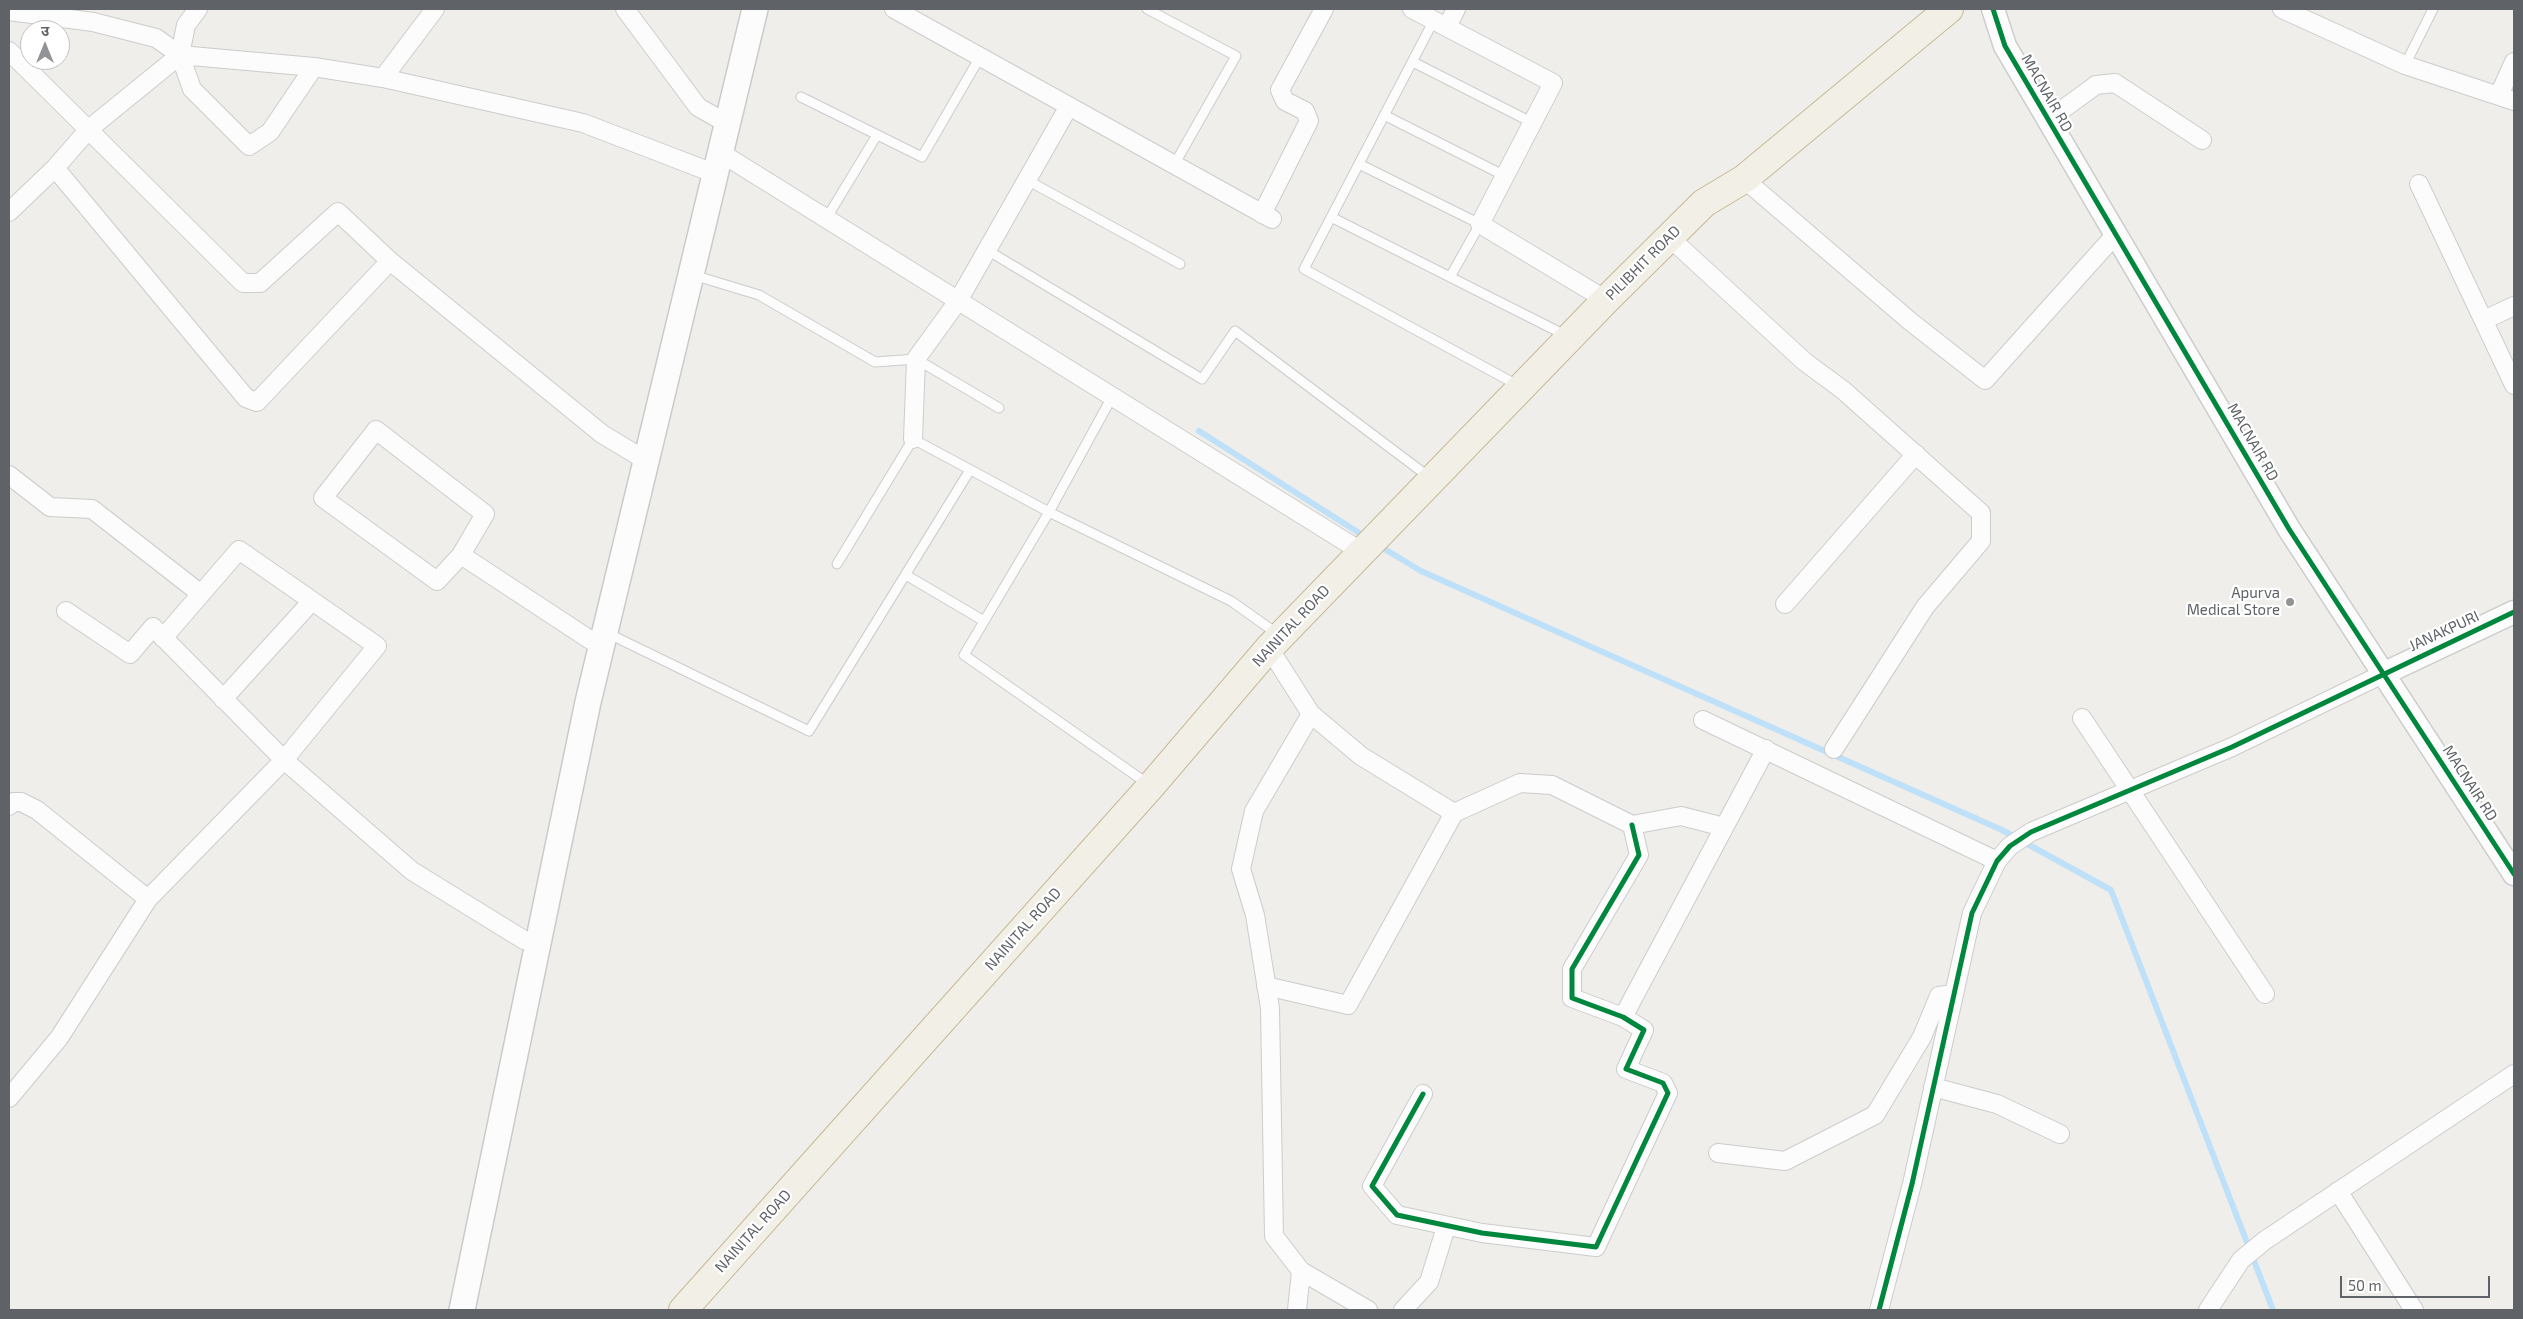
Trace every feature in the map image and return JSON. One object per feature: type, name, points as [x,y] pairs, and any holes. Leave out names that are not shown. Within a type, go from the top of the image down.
[{"type":"highway","name":"PILIBHIT ROAD","points":[[1369,545],[1606,300],[1704,203],[1744,178],[1949,9]]},
{"type":"highway","name":"NAINITAL ROAD","points":[[682,1310],[1151,786],[1275,642],[1369,545]]},
{"type":"main road","points":[[462,1310],[603,639],[755,9]]},
{"type":"street","points":[[198,9],[186,25],[180,55],[192,89],[249,146],[270,132],[314,67]]},
{"type":"street","points":[[384,78],[434,9]]},
{"type":"street","points":[[625,9],[698,106],[728,124]]},
{"type":"street","points":[[894,9],[1267,216],[1309,121],[1305,111],[1285,101],[1280,90],[1324,9]]},
{"type":"street","points":[[1412,9],[1554,83],[1480,224],[1606,300]]},
{"type":"street","points":[[1440,23],[1456,9]]},
{"type":"street","name":"MACNAIR RD","points":[[1992,9],[2005,46],[2290,529],[2514,874]]},
{"type":"street","points":[[2282,9],[2405,65],[2506,98],[2514,62]]},
{"type":"street","points":[[9,11],[93,22],[147,35],[156,38],[180,55],[314,67],[384,78],[583,122],[718,164],[826,219],[1112,397],[1369,545]]},
{"type":"street","points":[[9,51],[89,128],[243,283],[260,283],[338,212],[390,261],[602,434],[647,461]]},
{"type":"street","points":[[9,212],[55,168],[89,128],[180,55]]},
{"type":"street","points":[[2048,120],[2096,85],[2115,83],[2202,140]]},
{"type":"street","points":[[913,439],[916,359],[958,301],[1069,106]]},
{"type":"street","points":[[55,168],[246,398],[257,402],[390,261]]},
{"type":"street","points":[[1744,178],[1911,322],[1984,380],[2116,234]]},
{"type":"street","points":[[2419,184],[2514,384]]},
{"type":"street","points":[[1669,237],[1805,362],[1843,390],[1981,513],[1981,541],[1925,607],[1834,749]]},
{"type":"street","points":[[2484,320],[2514,306]]},
{"type":"street","points":[[376,430],[485,514],[461,555],[437,581],[323,498],[376,430]]},
{"type":"street","points":[[1785,604],[1916,454]]},
{"type":"street","points":[[9,475],[50,507],[92,509],[201,594]]},
{"type":"street","points":[[9,1098],[59,1038],[148,899],[284,760],[377,646],[239,550],[163,638]]},
{"type":"street","points":[[461,555],[603,639]]},
{"type":"street","points":[[224,699],[312,601]]},
{"type":"street","points":[[66,611],[130,654],[153,627],[284,760],[412,871],[524,940],[538,943]]},
{"type":"street","name":"JANAKPURI","points":[[2384,674],[2514,612]]},
{"type":"street","points":[[1275,642],[1311,714],[1361,756],[1454,813]]},
{"type":"street","points":[[1879,1310],[1912,1184],[1972,913],[1997,861],[2010,846],[2031,832],[2232,747],[2384,674]]},
{"type":"street","points":[[1311,714],[1254,811],[1241,869],[1255,915],[1270,1008],[1274,1236],[1301,1271],[1368,1310]]},
{"type":"street","points":[[2082,718],[2265,994]]},
{"type":"street","points":[[1703,720],[1997,861]]},
{"type":"street","points":[[1623,1017],[1766,750]]},
{"type":"street","points":[[1266,986],[1348,1005],[1454,813],[1520,783],[1552,786],[1632,825],[1681,816],[1724,827]]},
{"type":"street","points":[[9,806],[13,802],[21,802],[37,810],[148,899]]},
{"type":"street","points":[[1423,1094],[1372,1186],[1397,1215],[1446,1227],[1596,1247],[1668,1093],[1663,1083],[1626,1069],[1644,1030],[1623,1017],[1572,998],[1572,969],[1639,855],[1632,825]]},
{"type":"street","points":[[1718,1153],[1785,1161],[1875,1115],[1922,1037],[1939,996],[1953,994]]},
{"type":"street","points":[[2208,1310],[2242,1260],[2264,1241],[2514,1074]]},
{"type":"street","points":[[1933,1087],[1997,1104],[2060,1134]]},
{"type":"street","points":[[2338,1191],[2414,1310]]},
{"type":"street","points":[[1403,1310],[1428,1282],[1446,1227]]},
{"type":"street","points":[[1297,1310],[1301,1271]]},
{"type":"lane","points":[[1147,9],[1236,56],[1174,164]]},
{"type":"lane","points":[[2405,65],[2433,9]]},
{"type":"lane","points":[[1440,23],[1413,62],[1304,269],[1521,388]]},
{"type":"lane","points":[[801,97],[922,157],[980,57]]},
{"type":"lane","points":[[1413,62],[1532,122]]},
{"type":"lane","points":[[1384,115],[1505,176]]},
{"type":"lane","points":[[826,219],[877,135]]},
{"type":"lane","points":[[1359,164],[1480,224],[1450,277]]},
{"type":"lane","points":[[1027,180],[1180,264]]},
{"type":"lane","points":[[1331,217],[1569,338]]},
{"type":"lane","points":[[988,250],[1202,379],[1235,331],[1432,480]]},
{"type":"lane","points":[[692,274],[758,295],[875,362],[916,359],[999,408]]},
{"type":"lane","points":[[1112,397],[1049,512],[964,654],[1151,786]]},
{"type":"lane","points":[[837,564],[913,439],[1049,512],[1230,601],[1275,642]]},
{"type":"lane","points":[[603,639],[809,732],[970,470]]},
{"type":"lane","points":[[906,575],[984,621]]},
{"type":"waterway","points":[[1199,431],[1367,538]]},
{"type":"waterway","points":[[1378,545],[1421,571],[2002,830],[2111,890],[2273,1310]]},
{"type":"cycle path","points":[[1993,9],[2005,46],[2289,529],[2514,874]]},
{"type":"cycle path","points":[[1879,1310],[1912,1184],[1972,913],[1997,861],[2010,846],[2031,832],[2232,747],[2514,612]]},
{"type":"cycle path","points":[[1423,1094],[1372,1186],[1397,1215],[1482,1233],[1596,1247],[1668,1093],[1663,1083],[1626,1069],[1644,1030],[1623,1017],[1572,998],[1572,969],[1639,855],[1632,825]]},
{"type":"place","name":"Apurva Medical Store","points":[[2290,602]]}]
